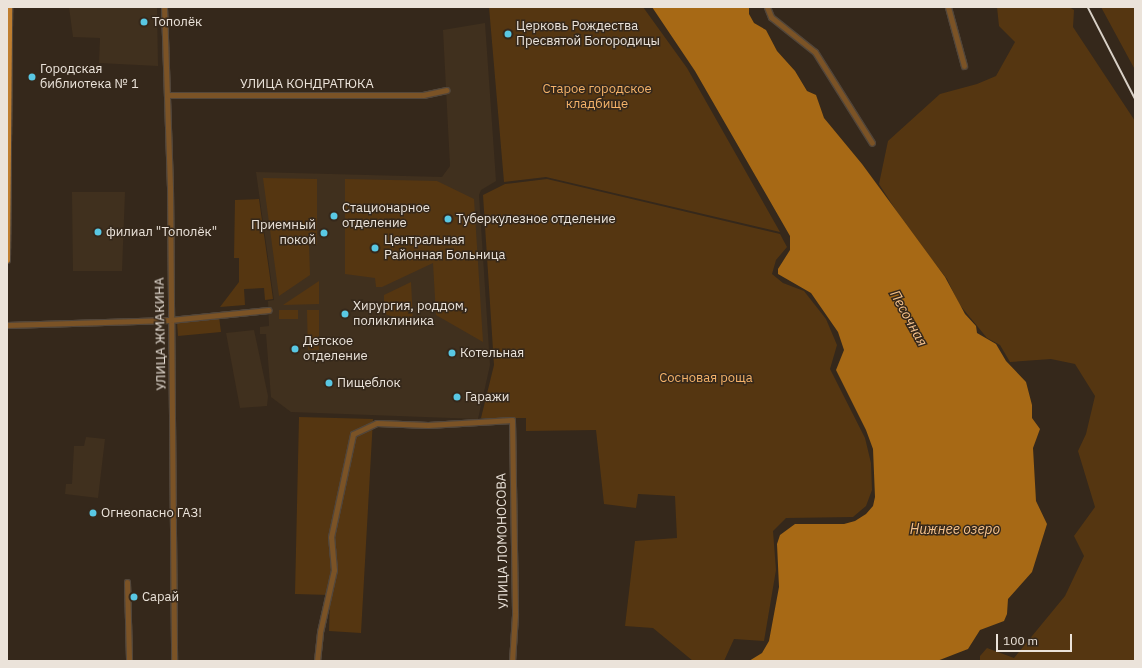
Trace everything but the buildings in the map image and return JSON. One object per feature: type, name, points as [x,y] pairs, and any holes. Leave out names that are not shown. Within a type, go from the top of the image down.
[{"type":"main road","points":[[7,260],[9,7]]},
{"type":"street","name":"УЛИЦА ЖМАКИНА","points":[[164,7],[168,95],[170,320],[173,356],[174,661]]},
{"type":"street","points":[[767,7],[771,17],[815,52],[872,143]]},
{"type":"street","points":[[948,7],[964,66]]},
{"type":"street","name":"УЛИЦА КОНДРАТЮКА","points":[[168,95],[423,95],[446,90]]},
{"type":"street","points":[[7,325],[170,320],[268,310]]},
{"type":"street","name":"УЛИЦА ЛОМОНОСОВА","points":[[317,661],[320,632],[334,570],[331,537],[353,434],[377,423],[428,425],[512,420],[515,615],[512,661]]},
{"type":"street","points":[[127,582],[129,661]]},
{"type":"shaded area","points":[[69,7],[157,7],[158,66],[99,63],[100,38],[73,37]]},
{"type":"shaded area","name":"Центральная Районная Больница","points":[[485,23],[496,181],[481,190],[479,195],[490,365],[478,419],[291,412],[271,397],[266,334],[260,334],[260,327],[269,326],[268,301],[274,300],[256,172],[442,177],[450,166],[443,30]]},
{"type":"shaded area","name":"филиал \"Тополёк\"","points":[[72,192],[125,192],[122,271],[73,271]]},
{"type":"shaded area","points":[[254,330],[268,396],[267,406],[240,408],[226,333]]},
{"type":"shaded area","points":[[86,437],[105,439],[98,498],[65,494],[66,484],[72,484],[74,446],[84,446]]},
{"type":"green space","name":"Старое городское кладбище","points":[[489,7],[643,7],[687,68],[780,232],[546,177],[504,182]]},
{"type":"green space","points":[[997,7],[1069,7],[1074,10],[1073,27],[1135,121],[1135,661],[980,661],[980,656],[987,648],[1014,658],[1065,596],[1084,556],[1074,536],[1095,507],[1078,451],[1086,434],[1095,396],[1075,364],[1051,359],[1010,362],[1000,345],[987,338],[959,304],[947,279],[908,229],[879,184],[888,141],[940,94],[977,84],[996,76],[1015,42],[999,26]]},
{"type":"green space","points":[[1101,7],[1135,7],[1135,71],[1134,68]]},
{"type":"green space","points":[[263,178],[317,179],[317,245],[309,245],[310,275],[279,296]]},
{"type":"green space","points":[[345,179],[437,181],[474,199],[483,342],[436,315],[433,263],[382,287],[376,287],[375,278],[345,274]]},
{"type":"green space","name":"Сосновая роща","points":[[547,179],[780,234],[787,247],[776,260],[772,274],[783,283],[804,291],[826,319],[837,345],[830,369],[865,438],[871,463],[872,490],[866,506],[853,517],[786,518],[773,531],[776,570],[764,641],[734,639],[724,661],[693,661],[653,628],[625,626],[635,541],[677,538],[675,496],[638,494],[636,508],[604,504],[596,430],[526,431],[526,418],[481,418],[494,365],[483,195],[505,184]]},
{"type":"green space","points":[[259,199],[273,299],[265,300],[264,288],[244,289],[245,305],[220,307],[239,282],[239,258],[234,258],[235,200]]},
{"type":"green space","points":[[319,281],[319,304],[283,305]]},
{"type":"green space","points":[[411,282],[413,322],[384,314],[384,295]]},
{"type":"green space","points":[[279,310],[298,310],[298,319],[279,319]]},
{"type":"green space","points":[[307,310],[319,310],[319,350],[308,350]]},
{"type":"green space","points":[[219,317],[221,332],[178,336],[177,321]]},
{"type":"green space","points":[[299,417],[373,419],[361,633],[329,631],[330,595],[295,594]]},
{"type":"water","name":"Нижнее озеро","points":[[652,7],[749,7],[749,14],[754,23],[766,30],[777,51],[795,71],[807,91],[816,95],[824,118],[862,164],[945,277],[965,314],[976,326],[977,333],[996,344],[1006,361],[1026,382],[1032,405],[1032,418],[1040,429],[1033,448],[1036,501],[1047,524],[1032,572],[1008,599],[1007,614],[1004,621],[980,630],[968,649],[937,661],[749,661],[762,653],[769,641],[779,587],[777,544],[780,535],[795,524],[844,524],[855,521],[866,514],[873,506],[875,497],[873,449],[866,430],[836,370],[844,350],[838,332],[811,293],[778,274],[778,269],[790,250],[790,236],[695,71]]},
{"type":"railway","points":[[1088,7],[1135,98]]},
{"type":"place","name":"Тополёк","points":[[144,22]]},
{"type":"place","name":"Церковь Рождества Пресвятой Богородицы","points":[[508,34]]},
{"type":"place","name":"Городская библиотека № 1","points":[[32,77]]},
{"type":"place","name":"Стационарное отделение","points":[[334,216]]},
{"type":"place","name":"Туберкулезное отделение","points":[[448,219]]},
{"type":"place","name":"филиал \"Тополёк\"","points":[[98,232]]},
{"type":"place","name":"Приемный покой","points":[[324,233]]},
{"type":"place","name":"Центральная Районная Больница","points":[[375,248]]},
{"type":"place","name":"Хирургия, роддом, поликлиника","points":[[345,314]]},
{"type":"place","name":"Детское отделение","points":[[295,349]]},
{"type":"place","name":"Котельная","points":[[452,353]]},
{"type":"place","name":"Пищеблок","points":[[329,383]]},
{"type":"place","name":"Гаражи","points":[[457,397]]},
{"type":"place","name":"Огнеопасно ГАЗ!","points":[[93,513]]},
{"type":"place","name":"Сарай","points":[[134,597]]},
{"type":"water label","name":"Песочная","points":[[909,318]]}]
